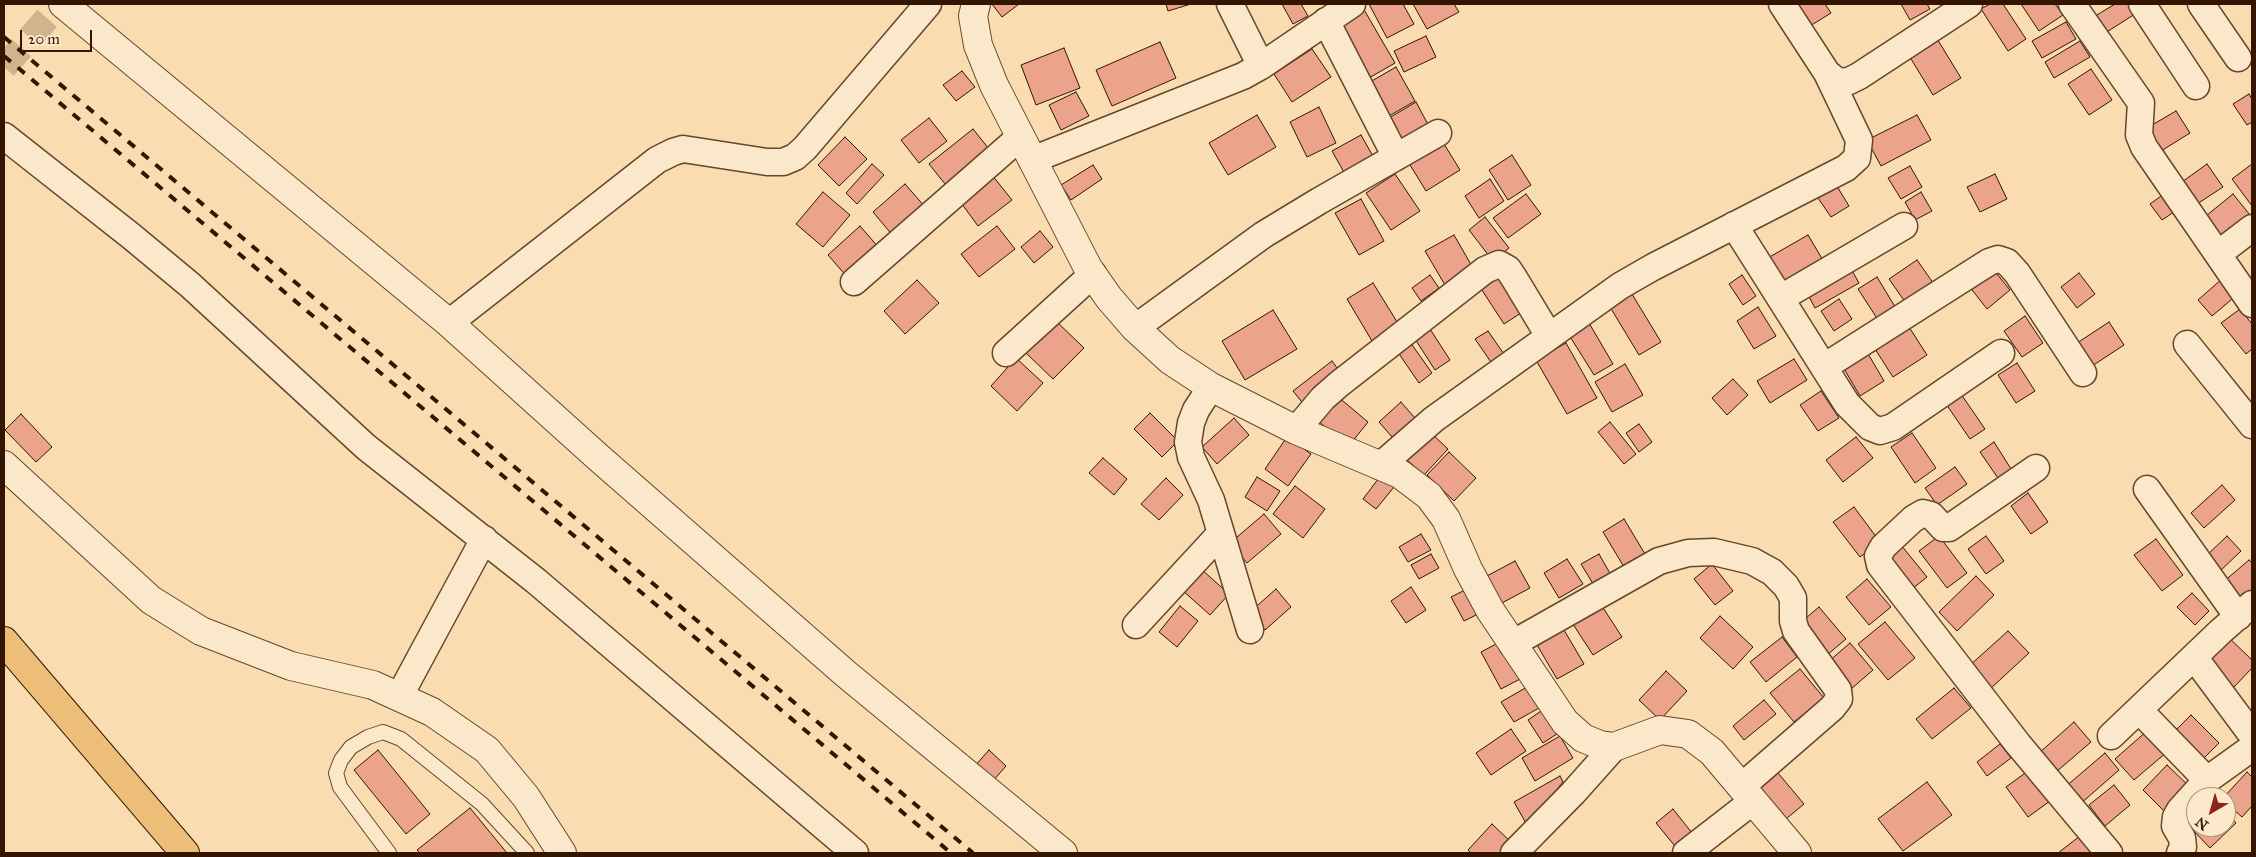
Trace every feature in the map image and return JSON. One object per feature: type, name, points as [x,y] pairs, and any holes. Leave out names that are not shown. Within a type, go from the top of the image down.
[{"type":"highway","points":[[4,641],[185,853]]},
{"type":"street","points":[[63,4],[449,324],[846,674],[1063,853]]},
{"type":"street","points":[[449,324],[657,160],[673,152],[683,149],[767,162],[783,162],[795,157],[805,148],[928,4]]},
{"type":"street","points":[[976,4],[973,16],[978,45],[994,85],[1093,274],[1136,328],[1170,360],[1211,386],[1296,430],[1400,474],[1429,496],[1446,519],[1468,569],[1490,610],[1565,722],[1583,738],[1600,745],[1614,747]]},
{"type":"street","points":[[1230,4],[1261,66]]},
{"type":"street","points":[[854,282],[1026,149],[1222,85],[1261,66],[1352,4]]},
{"type":"street","points":[[1380,466],[1434,419],[1620,286],[1846,168],[1857,158],[1859,140],[1828,74],[1782,4]]},
{"type":"street","points":[[1828,74],[1838,82],[1849,81],[1969,4]]},
{"type":"street","points":[[2072,4],[2141,103],[2139,135],[2144,147],[2252,304]]},
{"type":"street","points":[[2142,4],[2196,86]]},
{"type":"street","points":[[2201,4],[2238,58]]},
{"type":"street","points":[[1326,21],[1396,157]]},
{"type":"street","points":[[1136,328],[1263,235],[1438,133]]},
{"type":"street","points":[[4,136],[190,285],[366,447],[484,539],[856,853]]},
{"type":"street","points":[[1734,225],[1824,368],[1853,411],[1870,427],[1880,431],[1893,427],[2001,353]]},
{"type":"street","points":[[1780,298],[1904,226]]},
{"type":"street","points":[[2218,254],[2252,228]]},
{"type":"street","points":[[1824,368],[1989,262],[1998,259],[2007,262],[2017,273],[2083,373]]},
{"type":"street","points":[[1296,430],[1323,398],[1339,384],[1485,270],[1499,264],[1508,269],[1549,336]]},
{"type":"street","points":[[1006,353],[1093,274]]},
{"type":"street","points":[[2187,344],[2252,425]]},
{"type":"street","points":[[1211,386],[1196,410],[1191,423],[1188,442],[1191,457],[1211,500],[1250,630]]},
{"type":"street","points":[[4,465],[151,600],[201,631],[291,666],[373,685],[432,712],[487,750],[526,797],[562,853]]},
{"type":"street","points":[[2036,468],[1949,528],[1943,528],[1931,515],[1923,513],[1913,519],[1883,547],[1878,556],[1880,565],[2018,744],[2109,853]]},
{"type":"street","points":[[2111,736],[2245,611],[2147,489]]},
{"type":"street","points":[[1136,625],[1221,533]]},
{"type":"street","points":[[399,697],[484,539]]},
{"type":"street","points":[[1512,644],[1659,561],[1688,553],[1714,552],[1752,561],[1772,572],[1786,586],[1793,598],[1793,621],[1796,631],[1838,690],[1839,699],[1747,794],[1686,853]]},
{"type":"street","points":[[2194,657],[2252,736]]},
{"type":"street","points":[[2139,710],[2207,780]]},
{"type":"street","points":[[1514,853],[1573,793],[1614,747],[1660,730],[1688,734],[1712,752],[1797,853]]},
{"type":"street","points":[[2180,853],[2183,847],[2182,838],[2175,826],[2176,818],[2207,780],[2246,752],[2252,750]]},
{"type":"lane","points":[[389,853],[340,787],[336,773],[341,760],[351,747],[368,737],[383,732],[401,739],[482,804],[527,853]]},
{"type":"building","points":[[992,4],[1019,4],[1002,17]]},
{"type":"building","points":[[1166,4],[1191,4],[1168,11]]},
{"type":"building","points":[[1282,4],[1301,4],[1308,16],[1293,24]]},
{"type":"building","points":[[1369,4],[1403,4],[1414,24],[1387,38]]},
{"type":"building","points":[[1413,4],[1454,4],[1459,12],[1427,29]]},
{"type":"building","points":[[1795,4],[1825,4],[1831,13],[1810,26]]},
{"type":"building","points":[[1901,4],[1927,4],[1930,9],[1910,20]]},
{"type":"building","points":[[1990,4],[2003,4],[2026,39],[2008,51],[1981,9]]},
{"type":"building","points":[[2021,4],[2055,4],[2063,15],[2039,31]]},
{"type":"building","points":[[2115,4],[2128,4],[2135,14],[2102,35],[2092,18]]},
{"type":"building","points":[[1363,8],[1395,63],[1369,78],[1337,22]]},
{"type":"building","points":[[2066,22],[2076,39],[2042,58],[2032,41]]},
{"type":"building","points":[[1426,36],[1436,57],[1404,72],[1394,51]]},
{"type":"building","points":[[1936,37],[1961,78],[1933,95],[1908,54]]},
{"type":"building","points":[[2080,41],[2090,57],[2054,78],[2045,62]]},
{"type":"building","points":[[1160,42],[1176,78],[1112,106],[1096,70]]},
{"type":"building","points":[[1064,48],[1080,88],[1036,105],[1021,65]]},
{"type":"building","points":[[1312,49],[1331,77],[1292,102],[1274,74]]},
{"type":"building","points":[[1396,67],[1415,101],[1389,116],[1370,82]]},
{"type":"building","points":[[2091,69],[2112,100],[2089,115],[2068,84]]},
{"type":"building","points":[[962,71],[975,87],[956,101],[943,85]]},
{"type":"building","points":[[1076,92],[1089,116],[1061,130],[1049,105]]},
{"type":"building","points":[[2249,94],[2252,99],[2252,122],[2247,125],[2233,104]]},
{"type":"building","points":[[1416,102],[1432,132],[1401,149],[1384,121]]},
{"type":"building","points":[[1319,107],[1336,143],[1307,157],[1290,122]]},
{"type":"building","points":[[2176,111],[2190,133],[2161,151],[2147,128]]},
{"type":"building","points":[[1257,115],[1276,147],[1228,175],[1209,143]]},
{"type":"building","points":[[1917,115],[1931,140],[1881,166],[1867,140]]},
{"type":"building","points":[[929,118],[947,141],[919,163],[901,140]]},
{"type":"building","points":[[973,129],[993,154],[949,189],[929,164]]},
{"type":"building","points":[[1361,135],[1374,158],[1345,174],[1332,151]]},
{"type":"building","points":[[845,137],[867,159],[839,186],[818,165]]},
{"type":"building","points":[[1441,139],[1460,170],[1426,191],[1407,160]]},
{"type":"building","points":[[1512,155],[1531,185],[1508,200],[1489,170]]},
{"type":"building","points":[[872,164],[884,175],[857,204],[846,193]]},
{"type":"building","points":[[2207,164],[2223,187],[2197,204],[2182,182]]},
{"type":"building","points":[[2252,164],[2252,206],[2232,179]]},
{"type":"building","points":[[1093,165],[1102,179],[1071,200],[1061,185]]},
{"type":"building","points":[[1910,166],[1922,187],[1901,199],[1888,178]]},
{"type":"building","points":[[1395,174],[1420,211],[1391,230],[1366,193]]},
{"type":"building","points":[[1995,174],[2007,199],[1980,212],[1967,187]]},
{"type":"building","points":[[992,175],[1012,200],[978,226],[959,200]]},
{"type":"building","points":[[1490,179],[1504,201],[1479,218],[1465,196]]},
{"type":"building","points":[[1835,183],[1849,206],[1831,217],[1816,195]]},
{"type":"building","points":[[905,184],[926,208],[894,237],[873,212]]},
{"type":"building","points":[[2171,189],[2183,206],[2162,220],[2150,204]]},
{"type":"building","points":[[823,192],[850,215],[823,247],[796,224]]},
{"type":"building","points":[[1921,192],[1932,211],[1915,220],[1905,202]]},
{"type":"building","points":[[1526,194],[1541,214],[1508,238],[1493,218]]},
{"type":"building","points":[[2233,194],[2250,215],[2218,241],[2201,220]]},
{"type":"building","points":[[1361,199],[1384,241],[1359,255],[1335,213]]},
{"type":"building","points":[[1485,217],[1509,248],[1493,261],[1469,230]]},
{"type":"building","points":[[860,226],[880,249],[848,278],[828,255]]},
{"type":"building","points":[[997,226],[1015,249],[979,277],[961,254]]},
{"type":"building","points":[[1040,231],[1053,247],[1034,263],[1021,247]]},
{"type":"building","points":[[1454,235],[1473,268],[1445,285],[1425,251]]},
{"type":"building","points":[[1808,235],[1824,262],[1782,286],[1766,259]]},
{"type":"building","points":[[1917,260],[1936,287],[1908,306],[1889,279]]},
{"type":"building","points":[[1850,267],[1859,283],[1815,308],[1806,291]]},
{"type":"building","points":[[1992,268],[2010,290],[1987,309],[1969,286]]},
{"type":"building","points":[[1498,271],[1524,311],[1504,324],[1478,284]]},
{"type":"building","points":[[2079,273],[2095,294],[2077,308],[2061,287]]},
{"type":"building","points":[[1430,275],[1439,288],[1421,301],[1412,288]]},
{"type":"building","points":[[1742,275],[1756,296],[1743,305],[1729,284]]},
{"type":"building","points":[[1877,277],[1900,315],[1882,326],[1858,289]]},
{"type":"building","points":[[2223,278],[2238,294],[2212,316],[2198,300]]},
{"type":"building","points":[[917,280],[939,303],[905,334],[884,311]]},
{"type":"building","points":[[1373,283],[1399,325],[1372,341],[1347,299]]},
{"type":"building","points":[[1632,294],[1661,342],[1639,355],[1610,307]]},
{"type":"building","points":[[1839,299],[1852,319],[1834,331],[1821,311]]},
{"type":"building","points":[[1758,307],[1776,336],[1754,349],[1737,321]]},
{"type":"building","points":[[2240,309],[2252,324],[2252,349],[2246,354],[2221,323]]},
{"type":"building","points":[[1273,310],[1297,349],[1245,380],[1222,341]]},
{"type":"building","points":[[2025,316],[2043,343],[2022,357],[2004,331]]},
{"type":"building","points":[[1056,321],[1084,348],[1053,379],[1025,352]]},
{"type":"building","points":[[2109,322],[2124,345],[2089,368],[2074,345]]},
{"type":"building","points":[[1589,323],[1613,364],[1594,375],[1569,335]]},
{"type":"building","points":[[1909,327],[1927,355],[1893,377],[1875,349]]},
{"type":"building","points":[[1430,329],[1450,360],[1435,370],[1415,339]]},
{"type":"building","points":[[1488,331],[1506,357],[1493,365],[1475,339]]},
{"type":"building","points":[[1410,342],[1432,373],[1419,383],[1397,351]]},
{"type":"building","points":[[1566,343],[1597,398],[1567,414],[1536,360]]},
{"type":"building","points":[[1867,352],[1884,381],[1860,396],[1843,367]]},
{"type":"building","points":[[1016,358],[1043,383],[1017,411],[991,386]]},
{"type":"building","points":[[1794,359],[1807,380],[1770,403],[1757,381]]},
{"type":"building","points":[[1332,361],[1344,377],[1305,406],[1293,391]]},
{"type":"building","points":[[2017,363],[2035,391],[2016,403],[1998,375]]},
{"type":"building","points":[[1625,364],[1643,395],[1612,412],[1595,382]]},
{"type":"building","points":[[1733,379],[1748,395],[1727,415],[1712,398]]},
{"type":"building","points":[[1821,391],[1839,418],[1818,431],[1800,405]]},
{"type":"building","points":[[1961,394],[1985,429],[1970,439],[1946,404]]},
{"type":"building","points":[[1337,396],[1368,422],[1348,447],[1317,420]]},
{"type":"building","points":[[1401,402],[1421,425],[1399,445],[1379,422]]},
{"type":"building","points":[[1150,413],[1178,441],[1162,457],[1134,429]]},
{"type":"building","points":[[21,414],[52,447],[36,462],[5,430]]},
{"type":"building","points":[[1234,418],[1249,435],[1217,464],[1202,447]]},
{"type":"building","points":[[1610,422],[1636,454],[1624,464],[1598,432]]},
{"type":"building","points":[[1639,424],[1652,442],[1639,452],[1626,433]]},
{"type":"building","points":[[1912,433],[1936,468],[1915,483],[1891,447]]},
{"type":"building","points":[[1432,434],[1448,449],[1424,475],[1407,460]]},
{"type":"building","points":[[1287,437],[1311,454],[1288,486],[1265,469]]},
{"type":"building","points":[[1856,437],[1873,458],[1843,482],[1826,460]]},
{"type":"building","points":[[1994,442],[2013,472],[2000,481],[1980,452]]},
{"type":"building","points":[[1449,452],[1476,478],[1454,501],[1427,475]]},
{"type":"building","points":[[1103,458],[1127,479],[1114,495],[1089,473]]},
{"type":"building","points":[[1955,467],[1967,484],[1937,505],[1925,488]]},
{"type":"building","points":[[1382,474],[1399,481],[1376,509],[1363,499]]},
{"type":"building","points":[[1257,477],[1280,491],[1267,511],[1245,497]]},
{"type":"building","points":[[1166,478],[1183,495],[1159,520],[1141,504]]},
{"type":"building","points":[[2222,485],[2235,500],[2204,528],[2191,513]]},
{"type":"building","points":[[1295,486],[1325,509],[1303,538],[1273,514]]},
{"type":"building","points":[[2028,493],[2048,522],[2031,534],[2011,506]]},
{"type":"building","points":[[1854,507],[1880,542],[1860,557],[1833,522]]},
{"type":"building","points":[[1264,514],[1281,534],[1247,563],[1230,543]]},
{"type":"building","points":[[1624,519],[1648,559],[1627,572],[1603,532]]},
{"type":"building","points":[[1421,534],[1431,550],[1408,562],[1399,547]]},
{"type":"building","points":[[1939,536],[1967,573],[1947,588],[1919,551]]},
{"type":"building","points":[[1986,536],[2004,561],[1986,574],[1968,549]]},
{"type":"building","points":[[2227,536],[2241,551],[2218,573],[2204,558]]},
{"type":"building","points":[[2156,539],[2183,575],[2162,591],[2134,555]]},
{"type":"building","points":[[1901,545],[1927,577],[1912,589],[1887,556]]},
{"type":"building","points":[[1431,554],[1439,568],[1419,579],[1411,565]]},
{"type":"building","points":[[1599,554],[1612,577],[1595,587],[1581,564]]},
{"type":"building","points":[[1567,559],[1583,584],[1559,598],[1544,573]]},
{"type":"building","points":[[2249,560],[2252,563],[2252,594],[2240,604],[2222,583]]},
{"type":"building","points":[[1515,561],[1530,588],[1500,604],[1485,577]]},
{"type":"building","points":[[1712,564],[1733,591],[1715,605],[1694,579]]},
{"type":"building","points":[[1200,568],[1229,594],[1210,615],[1181,589]]},
{"type":"building","points":[[1976,576],[1994,595],[1957,631],[1939,612]]},
{"type":"building","points":[[1867,579],[1891,607],[1869,625],[1846,597]]},
{"type":"building","points":[[1411,587],[1426,610],[1406,623],[1391,601]]},
{"type":"building","points":[[1471,587],[1484,611],[1464,621],[1451,597]]},
{"type":"building","points":[[1276,589],[1291,607],[1265,630],[1249,613]]},
{"type":"building","points":[[2192,593],[2209,611],[2195,625],[2177,607]]},
{"type":"building","points":[[1598,600],[1622,637],[1593,655],[1569,618]]},
{"type":"building","points":[[1180,606],[1198,621],[1177,647],[1159,632]]},
{"type":"building","points":[[1819,607],[1846,639],[1827,655],[1800,623]]},
{"type":"building","points":[[1720,616],[1753,647],[1733,669],[1700,638]]},
{"type":"building","points":[[1885,622],[1915,658],[1888,680],[1858,644]]},
{"type":"building","points":[[1564,630],[1584,664],[1557,679],[1537,645]]},
{"type":"building","points":[[2008,631],[2029,653],[1989,690],[1968,667]]},
{"type":"building","points":[[2226,635],[2252,660],[2252,668],[2234,687],[2204,659]]},
{"type":"building","points":[[1782,637],[1797,657],[1766,682],[1750,662]]},
{"type":"building","points":[[1500,642],[1520,679],[1501,689],[1481,652]]},
{"type":"building","points":[[1850,643],[1873,670],[1851,689],[1828,662]]},
{"type":"building","points":[[1800,669],[1824,698],[1794,722],[1770,693]]},
{"type":"building","points":[[1666,671],[1687,691],[1660,720],[1639,700]]},
{"type":"building","points":[[1527,687],[1539,708],[1514,722],[1501,702]]},
{"type":"building","points":[[1954,688],[1971,708],[1932,739],[1916,719]]},
{"type":"building","points":[[1764,700],[1776,714],[1744,740],[1733,726]]},
{"type":"building","points":[[1547,707],[1563,730],[1543,743],[1528,720]]},
{"type":"building","points":[[2191,715],[2219,743],[2202,760],[2174,732]]},
{"type":"building","points":[[2074,722],[2091,742],[2056,772],[2039,753]]},
{"type":"building","points":[[1511,729],[1526,751],[1491,775],[1476,753]]},
{"type":"building","points":[[2148,730],[2167,752],[2134,780],[2115,759]]},
{"type":"building","points":[[1560,736],[1573,758],[1535,781],[1522,758]]},
{"type":"building","points":[[2000,744],[2011,758],[1987,776],[1977,762]]},
{"type":"building","points":[[378,750],[430,814],[406,834],[354,770]]},
{"type":"building","points":[[989,750],[1006,766],[992,782],[974,767]]},
{"type":"building","points":[[2105,753],[2119,770],[2079,805],[2064,788]]},
{"type":"building","points":[[2167,765],[2190,787],[2186,787],[2186,793],[2166,813],[2143,790]]},
{"type":"building","points":[[2028,771],[2050,801],[2028,817],[2006,787]]},
{"type":"building","points":[[2247,772],[2252,777],[2252,806],[2242,817],[2236,812],[2236,787],[2233,787]]},
{"type":"building","points":[[1778,773],[1804,804],[1786,819],[1760,788]]},
{"type":"building","points":[[1560,776],[1563,782],[1527,825],[1514,802]]},
{"type":"building","points":[[1927,782],[1952,815],[1903,851],[1878,819]]},
{"type":"building","points":[[2114,785],[2130,805],[2105,826],[2089,805]]},
{"type":"building","points":[[470,808],[507,853],[420,853],[417,850]]},
{"type":"building","points":[[1673,809],[1696,838],[1679,851],[1656,823]]},
{"type":"building","points":[[1492,824],[1512,843],[1502,853],[1471,853],[1468,850]]},
{"type":"building","points":[[2080,836],[2094,853],[2058,853]]},
{"type":"building","points":[[2200,837],[2221,837],[2210,848]]},
{"type":"tunnel","points":[[4,67],[60,4]]},
{"type":"railway","points":[[4,37],[973,853]]},
{"type":"railway","points":[[4,56],[951,853]]}]
